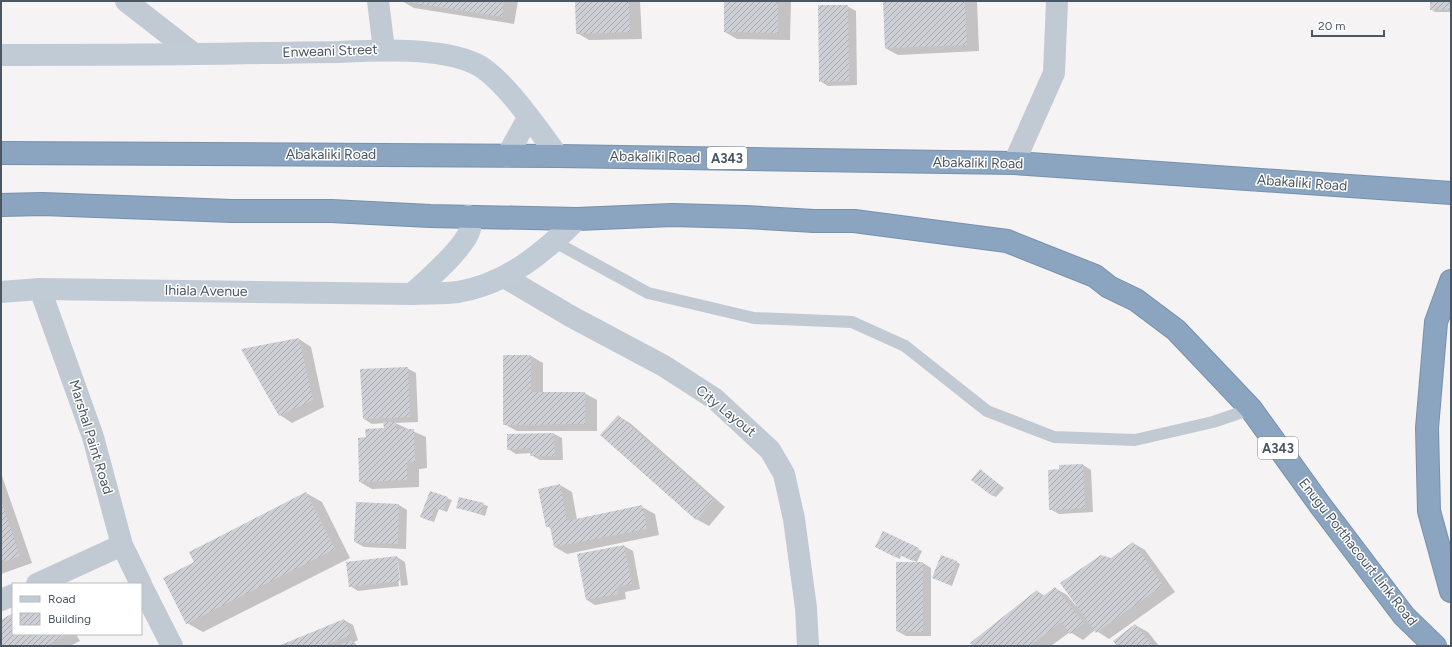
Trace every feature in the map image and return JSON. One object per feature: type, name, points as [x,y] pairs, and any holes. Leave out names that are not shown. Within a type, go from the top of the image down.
[{"type":"highway","name":"Abakaliki Road","points":[[1,153],[558,156],[1014,163],[1451,193]]},
{"type":"highway","name":"A343","points":[[1,205],[42,204],[232,211],[331,211],[430,216],[577,219]]},
{"type":"highway","name":"Enugu Porthacourt Link Road","points":[[577,219],[672,215],[854,221],[1007,241],[1095,276],[1109,287],[1136,300],[1176,330],[1251,409],[1320,505],[1404,616],[1435,646]]},
{"type":"highway","points":[[1451,281],[1436,322],[1427,428],[1429,511],[1451,591]]},
{"type":"main road","name":"Enweani Street","points":[[1,55],[194,54],[384,50],[427,53],[460,59],[476,64],[489,72],[505,88],[558,156]]},
{"type":"main road","points":[[507,156],[528,118]]},
{"type":"main road","points":[[412,294],[436,273],[462,242],[470,228],[468,216]]},
{"type":"main road","name":"Ihiala Avenue","points":[[1,292],[40,289],[412,294],[456,292],[477,287],[504,277],[555,242],[577,219]]},
{"type":"street","points":[[126,1],[194,54]]},
{"type":"street","points":[[378,1],[384,50]]},
{"type":"street","points":[[1014,163],[1054,73],[1057,1]]},
{"type":"street","name":"City Layout","points":[[504,277],[572,317],[664,366],[715,398],[770,450],[784,474],[794,519],[806,608],[808,646]]},
{"type":"street","name":"Marshal Paint Road","points":[[40,289],[93,437],[122,545],[141,583]]},
{"type":"street","points":[[39,583],[122,545]]},
{"type":"street","name":"Marshal Paint Road","points":[[142,586],[172,646]]},
{"type":"street","points":[[1,600],[12,595]]},
{"type":"lane","points":[[555,242],[648,293],[754,318],[852,322],[904,346],[987,411],[1054,437],[1135,440],[1213,422],[1251,409]]},
{"type":"building","points":[[401,1],[504,1],[502,17]]},
{"type":"building","points":[[575,1],[629,1],[630,32],[576,34]]},
{"type":"building","points":[[724,1],[778,1],[778,33],[724,32]]},
{"type":"building","points":[[883,1],[965,1],[967,45],[885,48]]},
{"type":"building","points":[[1430,1],[1451,1],[1451,10],[1430,10]]},
{"type":"building","points":[[818,5],[848,5],[849,81],[819,82]]},
{"type":"building","points":[[299,338],[313,400],[279,416],[241,349]]},
{"type":"building","points":[[503,355],[531,355],[531,392],[585,392],[585,424],[503,425]]},
{"type":"building","points":[[408,367],[410,417],[363,419],[360,369]]},
{"type":"building","points":[[618,415],[714,500],[696,520],[600,435]]},
{"type":"building","points":[[383,422],[396,422],[396,429],[414,429],[415,462],[407,462],[407,480],[359,482],[358,438],[366,437],[365,429],[384,428]]},
{"type":"building","points":[[554,433],[555,456],[530,456],[531,448],[507,450],[507,434]]},
{"type":"building","points":[[1083,464],[1085,508],[1049,510],[1048,470],[1059,469],[1059,465]]},
{"type":"building","points":[[980,469],[1000,485],[992,496],[971,480]]},
{"type":"building","points":[[560,484],[567,521],[642,505],[647,529],[554,547],[550,526],[546,527],[538,489]]},
{"type":"building","points":[[430,491],[448,497],[443,510],[435,508],[430,521],[420,517]]},
{"type":"building","points":[[306,492],[335,549],[186,624],[163,578],[194,562],[189,552]]},
{"type":"building","points":[[459,497],[484,503],[481,514],[456,508]]},
{"type":"building","points":[[1,500],[20,556],[1,563]]},
{"type":"building","points":[[356,502],[399,504],[398,544],[354,542]]},
{"type":"building","points":[[883,531],[919,548],[913,561],[897,554],[895,557],[875,547]]},
{"type":"building","points":[[1133,542],[1163,585],[1096,633],[1060,583],[1101,555],[1111,558]]},
{"type":"building","points":[[624,545],[632,584],[617,587],[618,594],[586,600],[577,554]]},
{"type":"building","points":[[941,555],[957,561],[948,584],[932,578]]},
{"type":"building","points":[[397,556],[400,581],[349,587],[346,562]]},
{"type":"building","points":[[896,562],[923,562],[923,632],[896,631]]},
{"type":"building","points":[[1055,587],[1084,623],[1070,634],[1061,622],[1030,646],[973,646],[970,643],[1037,590],[1042,597]]},
{"type":"building","points":[[12,614],[12,635],[66,635],[46,646],[1,646],[1,620]]},
{"type":"building","points":[[344,619],[351,635],[323,646],[278,646]]},
{"type":"building","points":[[1135,624],[1153,646],[1117,646],[1113,641]]},
{"type":"building","points":[[352,640],[355,646],[337,646]]}]
